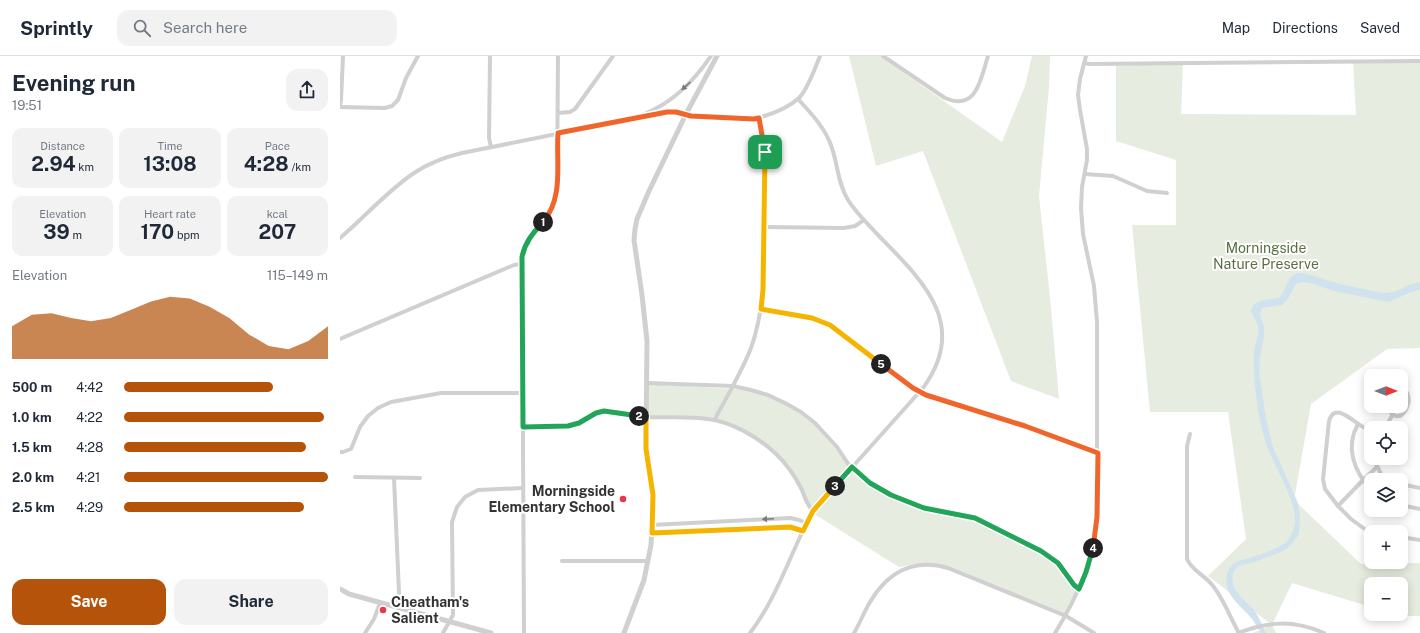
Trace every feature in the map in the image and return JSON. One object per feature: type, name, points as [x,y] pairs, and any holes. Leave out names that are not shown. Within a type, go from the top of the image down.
[{"type":"street","points":[[343,56],[340,106],[385,108],[392,106],[398,100],[406,78],[418,56]]},
{"type":"street","points":[[490,56],[491,147]]},
{"type":"street","points":[[524,633],[522,264],[523,252],[526,243],[548,216],[556,200],[558,56]]},
{"type":"street","points":[[558,113],[570,112],[575,109],[613,56]]},
{"type":"street","points":[[635,118],[658,108],[682,90],[694,79],[711,56]]},
{"type":"street","points":[[624,633],[639,595],[648,561],[652,533],[653,495],[646,449],[647,341],[634,240],[635,229],[637,219],[649,191],[716,56]]},
{"type":"street","points":[[340,238],[414,173],[448,157],[558,133],[667,112],[691,116],[759,118],[779,110],[798,99],[809,81],[820,56]]},
{"type":"street","points":[[883,56],[944,98],[959,102],[968,99],[975,92],[988,56]]},
{"type":"street","points":[[1055,633],[1066,616],[1090,561],[1097,517],[1097,322],[1094,286],[1081,220],[1081,197],[1087,149],[1078,95],[1080,79],[1086,56]]},
{"type":"street","points":[[1387,56],[1387,62]]},
{"type":"street","points":[[1084,62],[1090,64],[1420,61]]},
{"type":"street","points":[[750,633],[773,596],[806,523],[813,511],[919,392],[932,374],[940,355],[942,333],[938,312],[929,293],[912,271],[852,206],[843,191],[838,177],[833,150],[827,136],[815,117],[798,99]]},
{"type":"street","points":[[715,420],[751,348],[761,309],[765,152],[759,118]]},
{"type":"street","points":[[1084,174],[1113,176],[1147,191],[1168,193]]},
{"type":"street","points":[[764,227],[844,228],[855,226],[864,220]]},
{"type":"street","points":[[340,339],[522,264]]},
{"type":"street","points":[[761,309],[805,317],[830,325],[919,392],[1025,426],[1098,453]]},
{"type":"street","points":[[647,383],[732,386],[768,395],[785,402],[801,412],[827,434],[852,467],[870,483],[891,495],[924,508],[975,518],[1041,551],[1058,563],[1074,585],[1079,589]]},
{"type":"street","points":[[1408,391],[1414,400]]},
{"type":"street","points":[[340,452],[350,449],[360,428],[368,416],[378,408],[391,402],[441,393],[522,393]]},
{"type":"street","points":[[1389,421],[1393,414],[1398,416],[1404,415],[1411,410]]},
{"type":"street","points":[[523,427],[568,426],[579,423],[596,413],[604,411],[646,417],[700,418],[715,420],[749,434],[775,453],[794,476],[809,507],[813,511]]},
{"type":"street","points":[[1364,427],[1339,412],[1332,415],[1329,421],[1323,484],[1338,506],[1364,528]]},
{"type":"street","points":[[1358,424],[1354,434],[1352,456],[1362,480]]},
{"type":"street","points":[[1190,434],[1187,446],[1187,558],[1193,568],[1214,586],[1238,633],[1270,624],[1286,623],[1299,624],[1324,633]]},
{"type":"street","points":[[1338,506],[1362,480],[1377,467],[1380,473]]},
{"type":"street","points":[[355,477],[420,478]]},
{"type":"street","points":[[394,478],[399,593],[396,607]]},
{"type":"street","points":[[1408,485],[1420,488]]},
{"type":"street","points":[[443,633],[453,614],[452,522],[457,507],[465,497],[478,490],[523,488]]},
{"type":"street","points":[[1408,506],[1420,509]]},
{"type":"street","points":[[652,525],[790,518],[806,523]]},
{"type":"street","points":[[725,522],[725,530]]},
{"type":"street","points":[[652,533],[790,527],[803,531]]},
{"type":"street","points":[[1408,538],[1420,540]]},
{"type":"street","points":[[562,561],[648,561]]},
{"type":"street","points":[[854,633],[870,601],[882,585],[900,571],[922,564],[935,564],[948,568],[1066,616],[1094,633]]},
{"type":"street","points":[[340,589],[348,594],[491,633]]},
{"type":"street","points":[[365,633],[374,619],[380,603]]},
{"type":"green space","points":[[849,56],[880,56],[1002,142],[1025,86],[1032,56],[1050,56],[1049,87],[1039,196],[1059,399],[1011,381],[923,151],[876,166]]},
{"type":"green space","name":"Morningside Nature Preserve","points":[[1183,62],[1181,114],[1356,115],[1353,62],[1420,62],[1420,348],[1387,349],[1311,404],[1294,500],[1361,564],[1364,564],[1364,569],[1408,569],[1408,563],[1420,563],[1420,616],[1408,616],[1408,577],[1364,577],[1364,605],[1292,583],[1272,625],[1208,576],[1246,539],[1228,412],[1150,412],[1132,225],[1176,225],[1176,160],[1116,141],[1116,63]]},
{"type":"green space","points":[[646,384],[756,390],[784,401],[820,429],[850,466],[878,489],[912,504],[943,512],[981,518],[1028,543],[1059,563],[1081,588],[1064,616],[947,567],[922,563],[899,567],[811,512],[799,482],[779,456],[753,435],[713,418],[646,416]]},
{"type":"green space","points":[[1272,625],[1276,633],[1253,633]]},
{"type":"water","points":[[1297,273],[1307,274],[1340,284],[1383,293],[1394,292],[1420,282],[1420,290],[1411,292],[1389,302],[1334,291],[1303,282],[1296,284],[1287,300],[1282,305],[1262,308],[1260,315],[1264,327],[1264,337],[1259,371],[1266,419],[1273,447],[1298,503],[1300,517],[1299,534],[1289,547],[1281,552],[1239,566],[1233,572],[1233,584],[1240,596],[1258,616],[1266,633],[1261,633],[1252,619],[1230,594],[1226,582],[1227,574],[1230,567],[1236,562],[1272,550],[1289,539],[1294,528],[1295,518],[1290,496],[1269,450],[1260,422],[1255,383],[1254,360],[1258,329],[1257,322],[1251,312],[1252,308],[1258,302],[1278,298],[1283,292],[1290,278]]},
{"type":"place","name":"Morningside Elementary School","points":[[623,499]]},
{"type":"place","name":"Cheatham's Salient","points":[[383,610]]},
{"type":"route","points":[[661,112],[676,112],[691,116],[759,118],[764,139],[765,152],[763,290],[761,309],[812,318],[830,325],[913,388],[926,395],[1025,426],[1098,453],[1097,517],[1095,536],[1090,561],[1079,589],[1074,585],[1058,563],[1041,551],[975,518],[924,508],[891,495],[860,476],[852,467],[813,511],[803,531],[790,527],[652,533],[653,495],[646,449],[646,417],[604,411],[596,413],[579,423],[568,426],[523,427],[522,257],[526,243],[548,216],[556,200],[558,133],[661,112]]}]
